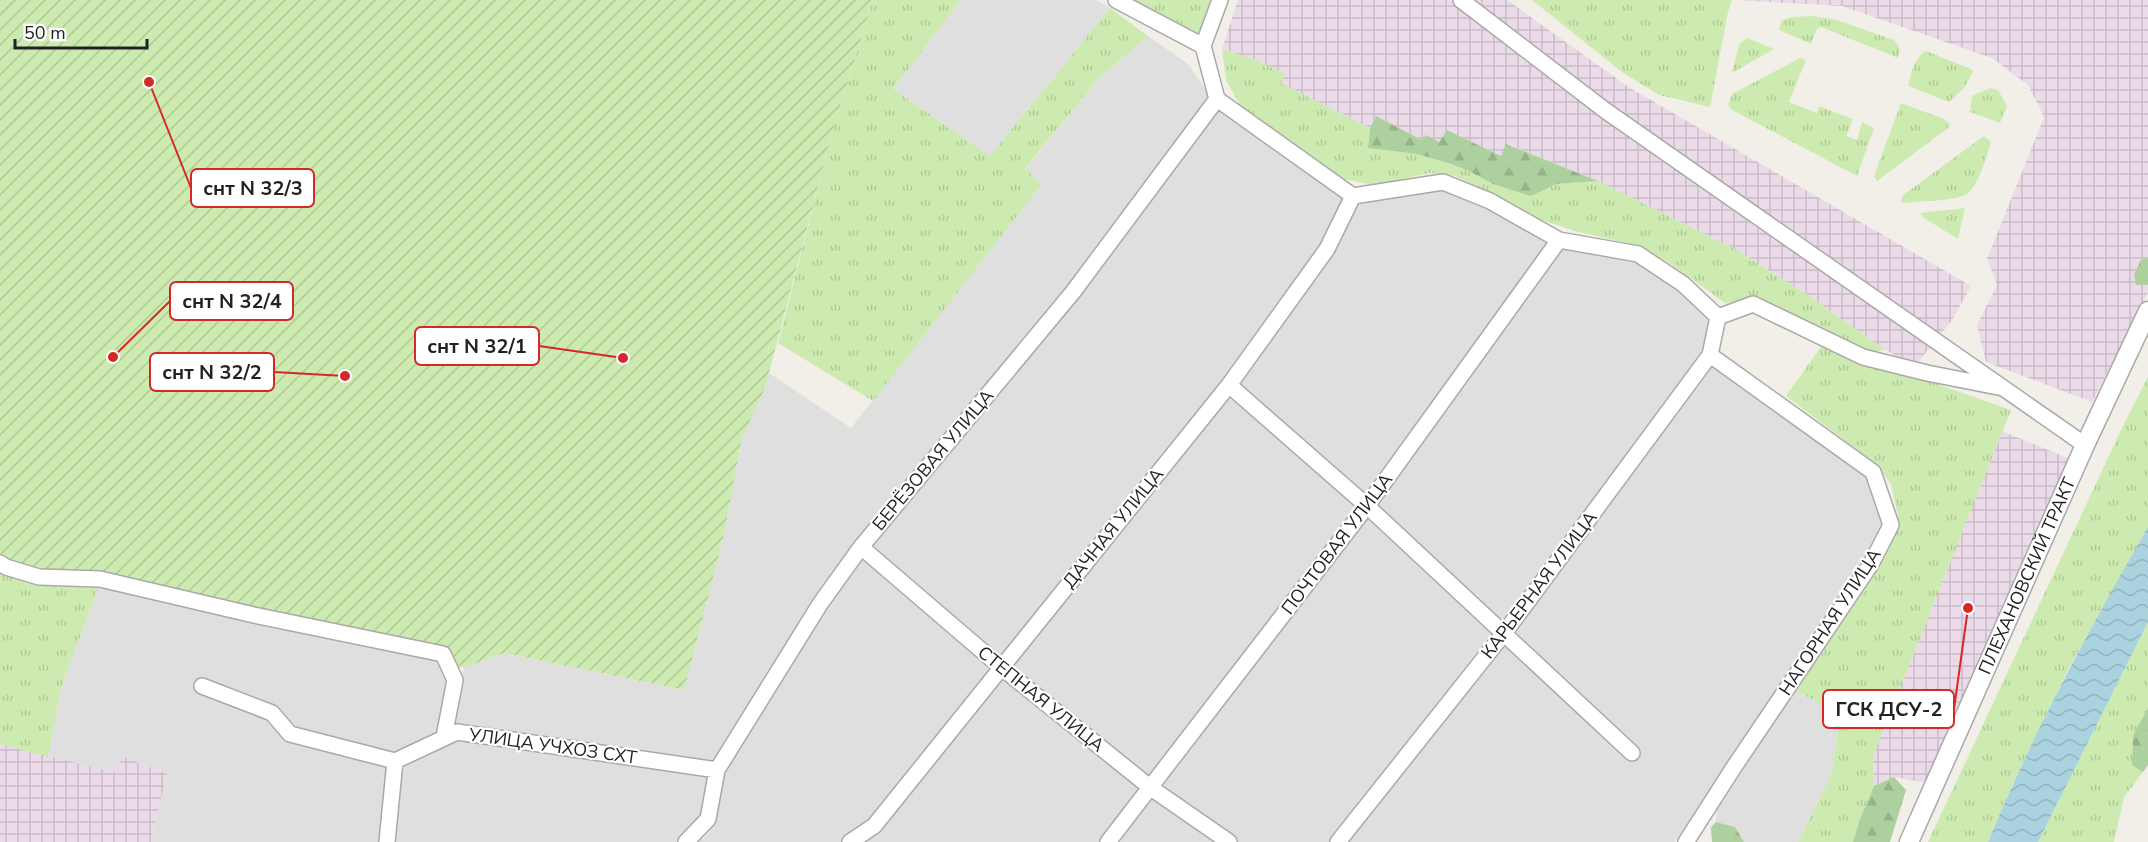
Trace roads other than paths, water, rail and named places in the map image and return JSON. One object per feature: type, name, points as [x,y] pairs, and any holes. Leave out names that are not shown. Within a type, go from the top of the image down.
[{"type":"street","points":[[1116,0],[1203,46]]},
{"type":"street","points":[[1220,0],[1203,46],[1217,99],[1353,196],[1443,182],[1490,201],[1559,240],[1638,254],[1683,284],[1718,317],[1753,304],[1863,357],[2003,388]]},
{"type":"street","points":[[1461,0],[1606,111],[2085,445]]},
{"type":"street","name":"БЕРЁЗОВАЯ УЛИЦА","points":[[686,842],[708,819],[717,770],[820,604],[861,547],[1073,292],[1217,99]]},
{"type":"street","name":"ДАЧНАЯ УЛИЦА","points":[[850,842],[874,826],[1229,385],[1327,249],[1353,196]]},
{"type":"street","name":"ПОЧТОВАЯ УЛИЦА","points":[[1108,842],[1367,506],[1559,240]]},
{"type":"street","name":"ПЛЕХАНОВСКИЙ ТРАКТ","points":[[1909,842],[2085,445],[2148,311]]},
{"type":"street","name":"КАРЬЕРНАЯ УЛИЦА","points":[[1338,842],[1505,632],[1710,355],[1718,317]]},
{"type":"street","name":"НАГОРНАЯ УЛИЦА","points":[[1687,842],[1734,767],[1871,564],[1891,525],[1873,472],[1710,355]]},
{"type":"street","points":[[1229,385],[1367,506],[1505,632],[1632,753]]},
{"type":"street","name":"СТЕПНАЯ УЛИЦА","points":[[861,547],[1002,668],[1151,788],[1229,842]]},
{"type":"street","points":[[0,562],[6,567],[39,577],[100,579],[254,615],[443,654],[455,680],[444,737]]},
{"type":"street","points":[[202,686],[272,713],[290,734],[395,760],[387,842]]},
{"type":"street","name":"УЛИЦА УЧХОЗ СХТ","points":[[395,760],[457,732],[717,770]]},
{"type":"water","points":[[2148,527],[2148,622],[2038,842],[1988,842],[2005,801],[2063,682]]},
{"type":"place","name":"снт N 32/3","points":[[149,82]]},
{"type":"place","name":"снт N 32/4","points":[[113,357]]},
{"type":"place","name":"снт N 32/1","points":[[623,358]]},
{"type":"place","name":"снт N 32/2","points":[[345,376]]},
{"type":"place","name":"ГСК ДСУ-2","points":[[1968,608]]}]
